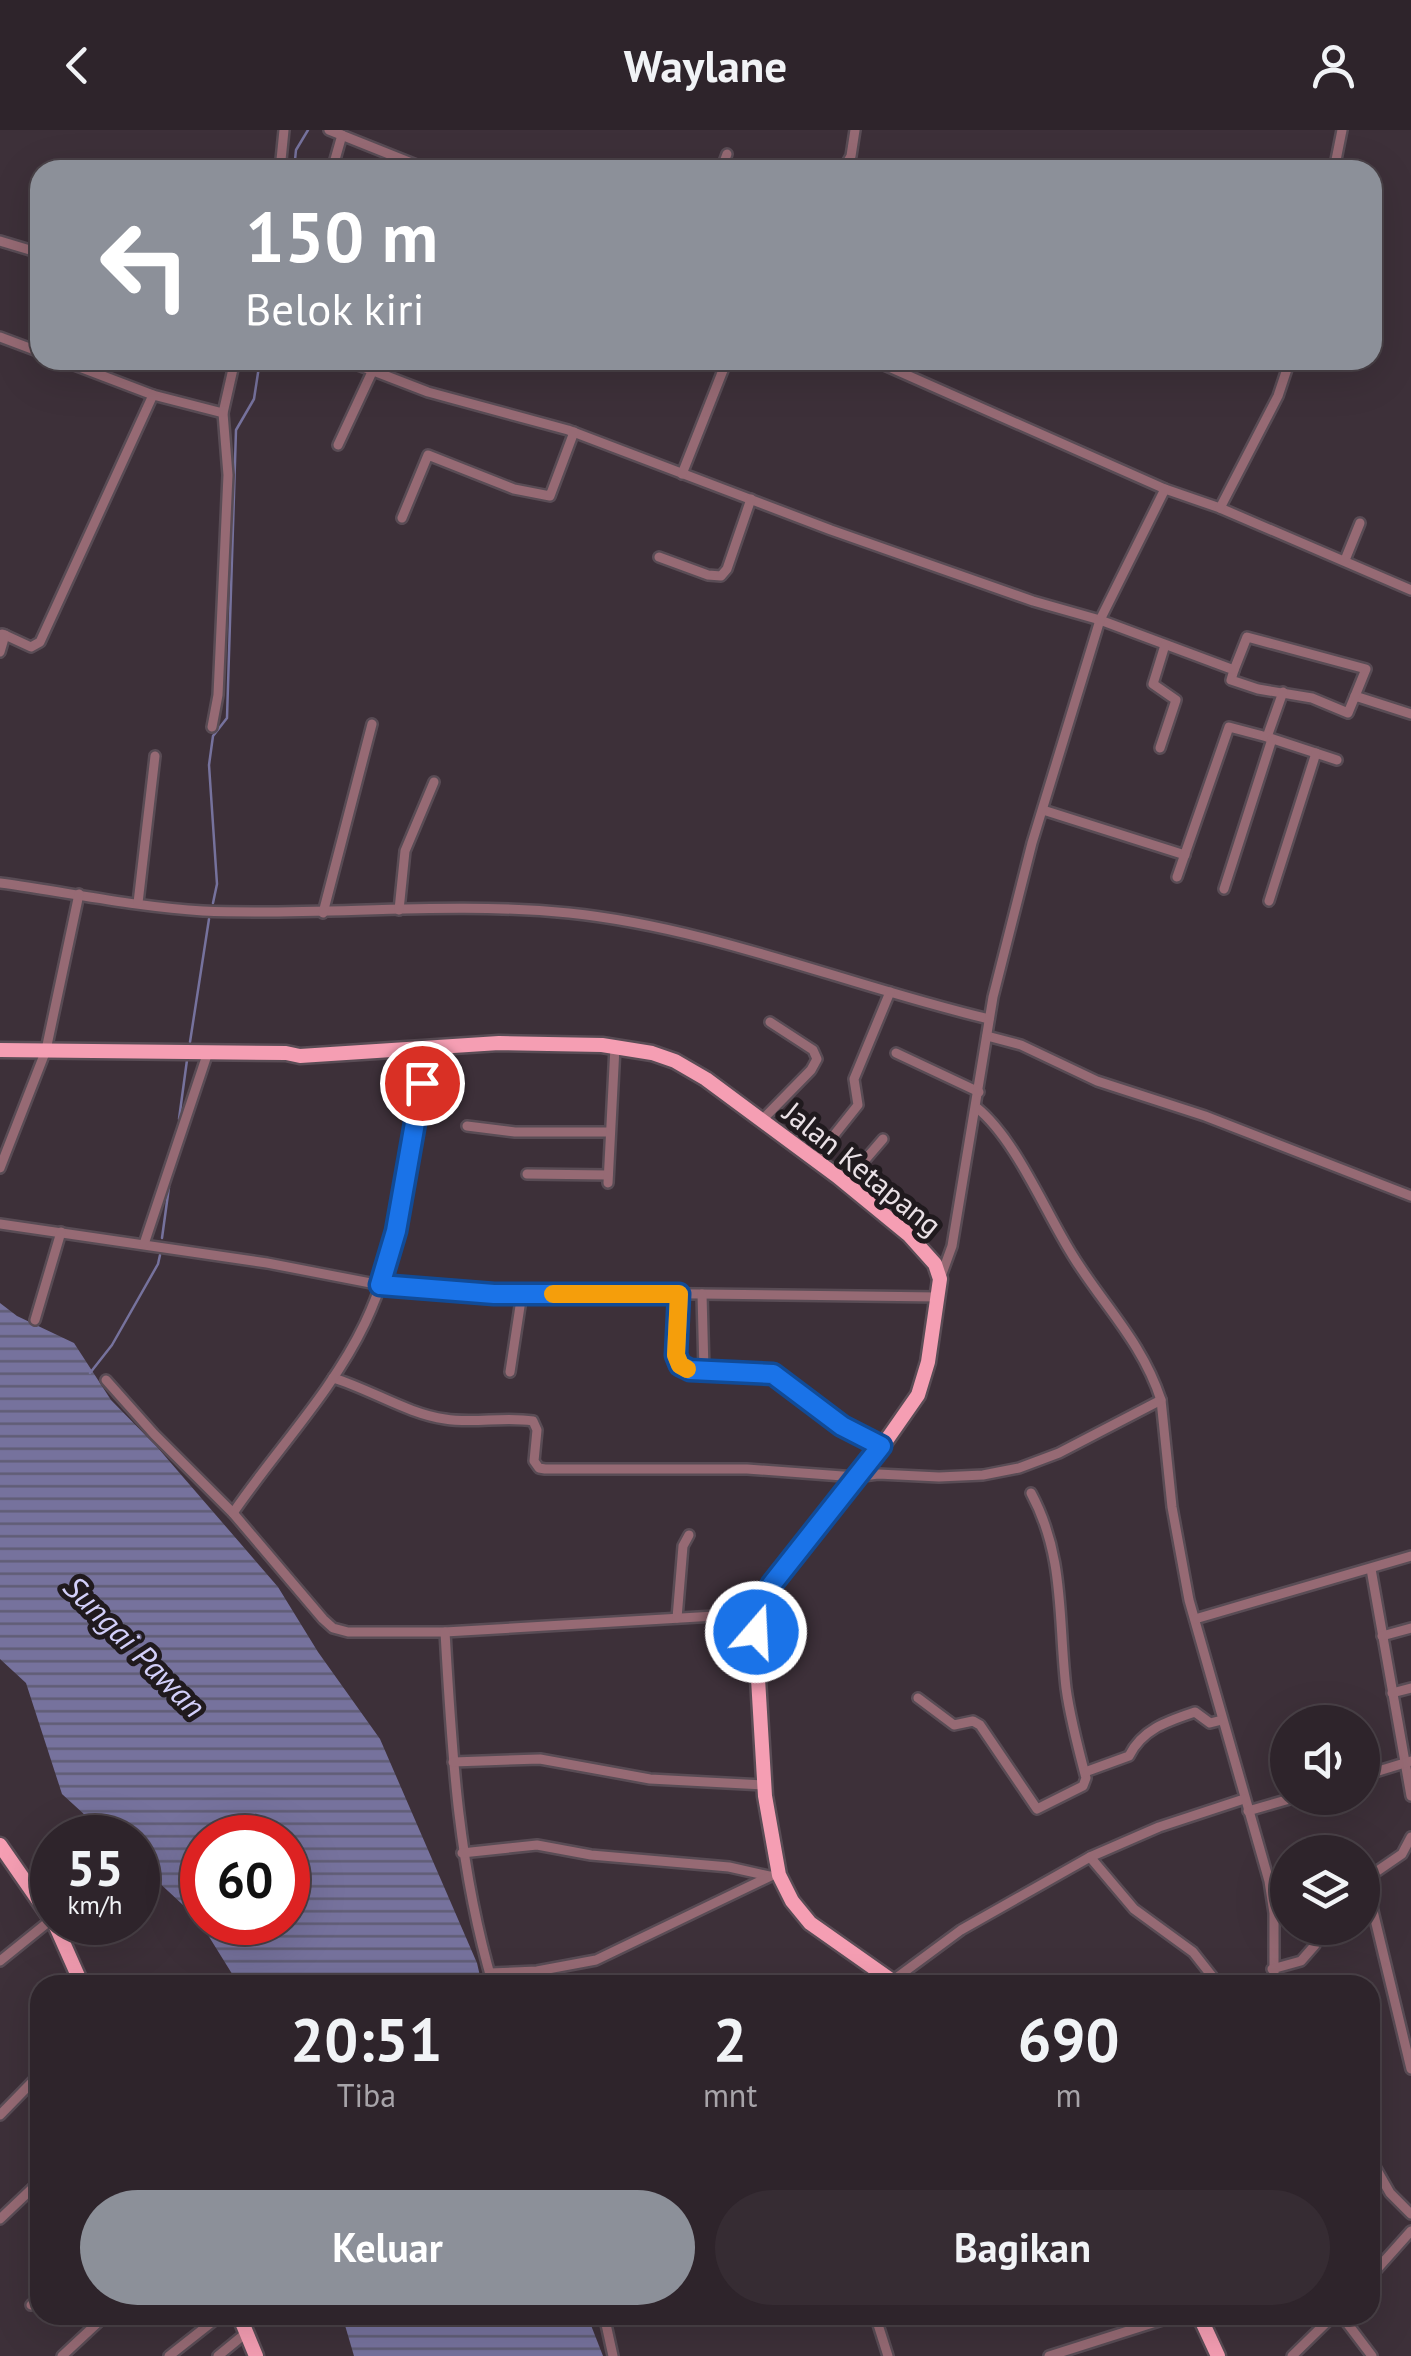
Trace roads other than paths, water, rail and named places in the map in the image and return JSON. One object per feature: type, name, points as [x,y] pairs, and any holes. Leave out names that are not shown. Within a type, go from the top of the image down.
[{"type":"main road","name":"Jalan Ketapang","points":[[0,1050],[293,1054],[498,1043],[615,1046],[675,1061],[706,1079],[846,1182],[922,1249],[938,1268],[940,1279],[924,1378],[909,1409],[784,1569],[764,1600],[756,1632],[764,1784],[774,1876],[810,1923],[883,1975]]},
{"type":"main road","points":[[0,1845],[30,1887]]},
{"type":"main road","points":[[64,1945],[78,1975]]},
{"type":"main road","points":[[243,2325],[256,2356]]},
{"type":"main road","points":[[1204,2325],[1218,2356]]},
{"type":"street","points":[[281,160],[284,130]]},
{"type":"street","points":[[328,130],[403,160]]},
{"type":"street","points":[[849,160],[855,130]]},
{"type":"street","points":[[1336,160],[1342,130]]},
{"type":"street","points":[[335,160],[342,136]]},
{"type":"street","points":[[724,160],[727,154]]},
{"type":"street","points":[[0,241],[30,250]]},
{"type":"street","points":[[0,337],[30,348]]},
{"type":"street","points":[[87,370],[153,395],[223,413]]},
{"type":"street","points":[[212,727],[218,696],[228,475],[223,413],[233,370]]},
{"type":"street","points":[[367,370],[428,392],[574,432],[914,560],[1100,620],[1234,670]]},
{"type":"street","points":[[682,474],[723,370]]},
{"type":"street","points":[[895,370],[1165,489],[1220,508],[1411,590]]},
{"type":"street","points":[[1220,508],[1278,396],[1287,370]]},
{"type":"street","points":[[338,446],[372,372]]},
{"type":"street","points":[[0,652],[3,634],[31,647],[40,642],[153,395]]},
{"type":"street","points":[[402,518],[428,455],[514,489],[550,496],[574,432]]},
{"type":"street","points":[[940,1279],[952,1246],[989,1019],[1032,844],[1100,620],[1165,489]]},
{"type":"street","points":[[659,557],[708,575],[724,574],[751,500]]},
{"type":"street","points":[[1345,560],[1360,523]]},
{"type":"street","points":[[1247,637],[1366,669],[1348,713],[1312,698],[1283,692],[1231,680],[1247,637]]},
{"type":"street","points":[[1160,748],[1176,700],[1153,684],[1165,645]]},
{"type":"street","points":[[1224,888],[1283,692]]},
{"type":"street","points":[[1354,696],[1411,714]]},
{"type":"street","points":[[323,913],[372,724]]},
{"type":"street","points":[[1177,877],[1229,727],[1337,760]]},
{"type":"street","points":[[1269,901],[1316,753]]},
{"type":"street","points":[[138,903],[155,756]]},
{"type":"street","points":[[399,910],[405,850],[434,782]]},
{"type":"street","points":[[1043,810],[1184,855]]},
{"type":"street","points":[[0,883],[198,910],[526,910],[621,921],[694,936],[989,1019]]},
{"type":"street","points":[[0,1168],[46,1050],[79,894]]},
{"type":"street","points":[[815,1159],[858,1105],[854,1079],[890,992]]},
{"type":"street","points":[[762,1120],[817,1059],[813,1050],[770,1022]]},
{"type":"street","points":[[987,1036],[1411,1196]]},
{"type":"street","points":[[234,1513],[333,1378],[364,1326],[396,1231],[429,1046]]},
{"type":"street","points":[[527,1174],[608,1179],[615,1046]]},
{"type":"street","points":[[144,1244],[208,1052]]},
{"type":"street","points":[[896,1053],[979,1092]]},
{"type":"street","points":[[976,1107],[996,1125],[1072,1256],[1122,1321],[1147,1364],[1161,1400],[1172,1507],[1194,1619],[1270,1881],[1274,1913],[1273,1975]]},
{"type":"street","points":[[468,1126],[515,1132],[610,1132]]},
{"type":"street","points":[[846,1182],[883,1139]]},
{"type":"street","points":[[0,1224],[233,1258],[380,1285],[522,1294],[938,1296]]},
{"type":"street","points":[[35,1320],[61,1232]]},
{"type":"street","points":[[510,1372],[522,1294]]},
{"type":"street","points":[[679,1294],[678,1360],[684,1368],[773,1374],[842,1426],[881,1446]]},
{"type":"street","points":[[702,1294],[704,1371]]},
{"type":"street","points":[[333,1378],[446,1420],[533,1422],[537,1430],[534,1461],[539,1468],[748,1469],[856,1478],[878,1474],[982,1475],[1020,1468],[1102,1433],[1161,1400]]},
{"type":"street","points":[[106,1380],[234,1513],[333,1628],[348,1632],[445,1632],[715,1616],[764,1600]]},
{"type":"street","points":[[918,1698],[954,1726],[973,1721],[980,1726],[1037,1809],[1080,1789],[1085,1782],[1066,1692],[1056,1556],[1046,1520],[1031,1493]]},
{"type":"street","points":[[677,1618],[683,1546],[688,1535]]},
{"type":"street","points":[[1194,1619],[1411,1556]]},
{"type":"street","points":[[1372,1568],[1411,1796]]},
{"type":"street","points":[[715,1616],[748,1625],[756,1632]]},
{"type":"street","points":[[1382,1636],[1411,1628]]},
{"type":"street","points":[[445,1632],[462,1853],[490,1974],[537,1971],[596,1960],[774,1876]]},
{"type":"street","points":[[1392,1692],[1411,1688]]},
{"type":"street","points":[[1084,1772],[1129,1756],[1134,1744],[1149,1730],[1196,1712],[1210,1723],[1222,1720]]},
{"type":"street","points":[[454,1762],[540,1760],[650,1779],[764,1784]]},
{"type":"street","points":[[1380,1770],[1407,1762]]},
{"type":"street","points":[[897,1975],[961,1930],[1090,1857],[1159,1827],[1244,1799]]},
{"type":"street","points":[[1248,1812],[1270,1805]]},
{"type":"street","points":[[1411,1837],[1402,1854],[1370,1876],[1367,1886],[1411,2069]]},
{"type":"street","points":[[462,1853],[538,1844],[608,1857],[728,1867],[774,1876]]},
{"type":"street","points":[[1090,1857],[1134,1909],[1193,1952],[1210,1975]]},
{"type":"street","points":[[0,1961],[30,1938]]},
{"type":"street","points":[[1272,1969],[1301,1961],[1315,1945]]},
{"type":"street","points":[[0,2115],[30,2084]]},
{"type":"street","points":[[1380,2176],[1390,2193],[1411,2214]]},
{"type":"street","points":[[0,2220],[30,2191]]},
{"type":"street","points":[[1380,2266],[1411,2231]]},
{"type":"street","points":[[62,2356],[95,2325]]},
{"type":"street","points":[[169,2356],[209,2325]]},
{"type":"street","points":[[607,2325],[614,2356]]},
{"type":"street","points":[[878,2325],[888,2356]]},
{"type":"street","points":[[1049,2356],[1147,2325]]},
{"type":"street","points":[[1292,2356],[1324,2325]]},
{"type":"street","points":[[1349,2325],[1372,2356]]},
{"type":"street","points":[[218,2356],[246,2333]]},
{"type":"water","name":"Sungai Pawan","points":[[0,1303],[17,1316],[74,1343],[111,1400],[158,1448],[278,1587],[318,1652],[380,1739],[480,1975],[233,1975],[214,1945],[310,1945],[310,1815],[180,1815],[180,1902],[160,1884],[160,1815],[85,1815],[62,1794],[26,1683],[0,1659]]},
{"type":"water","points":[[345,2325],[591,2325],[603,2356],[354,2356]]},
{"type":"waterway","points":[[295,160],[296,150],[308,130]]},
{"type":"waterway","points":[[213,903],[217,884],[209,765],[213,736],[227,718],[236,430],[254,399],[258,370]]},
{"type":"waterway","points":[[190,1042],[209,919]]},
{"type":"waterway","points":[[179,1119],[187,1060]]},
{"type":"waterway","points":[[162,1238],[169,1187]]},
{"type":"waterway","points":[[90,1373],[112,1345],[160,1255]]}]
